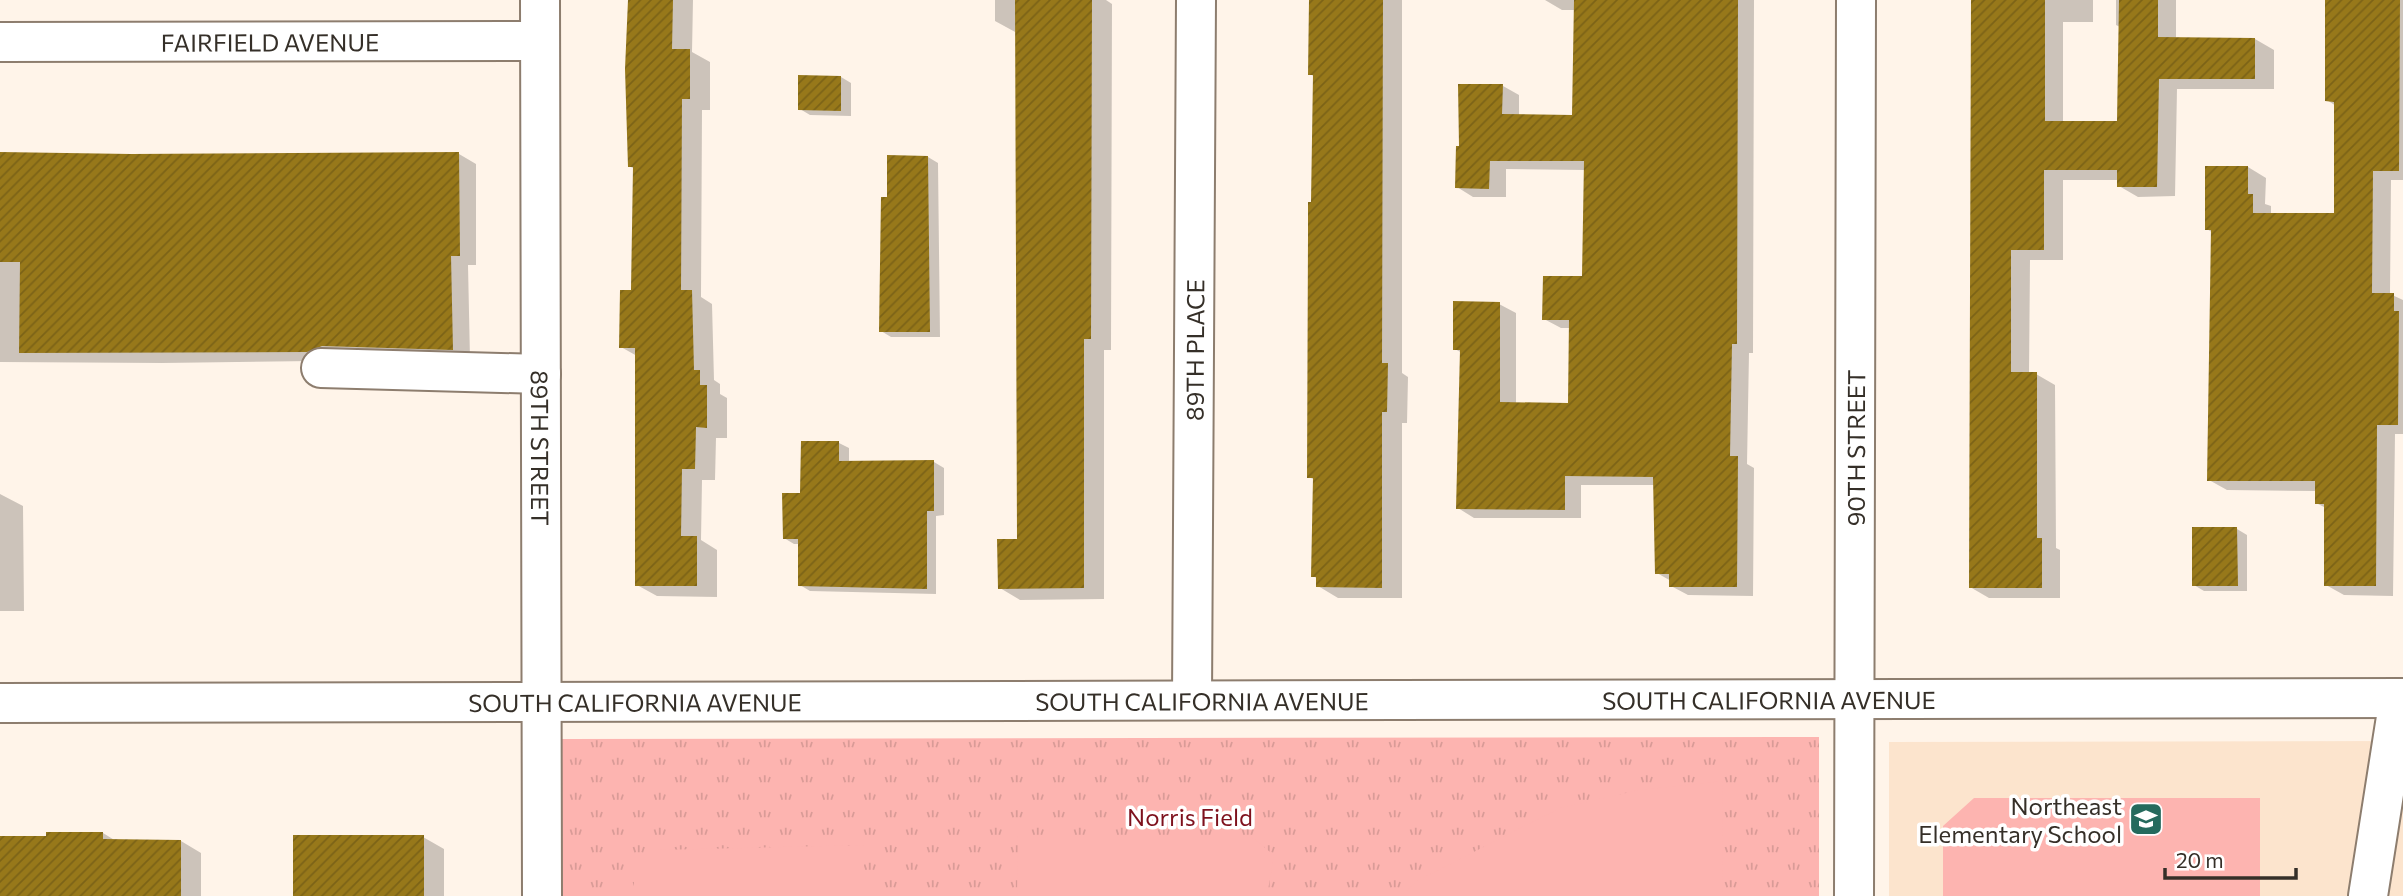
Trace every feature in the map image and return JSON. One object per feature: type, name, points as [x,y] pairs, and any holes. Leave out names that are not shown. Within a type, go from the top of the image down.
[{"type":"street","name":"89TH STREET","points":[[540,0],[542,896]]},
{"type":"street","name":"89TH PLACE","points":[[1192,700],[1196,0]]},
{"type":"street","name":"90TH STREET","points":[[1853,896],[1856,0]]},
{"type":"street","name":"FAIRFIELD AVENUE","points":[[0,42],[540,41]]},
{"type":"street","points":[[321,368],[541,373]]},
{"type":"street","name":"SOUTH CALIFORNIA AVENUE","points":[[0,703],[2401,698]]},
{"type":"street","points":[[2368,896],[2401,698]]},
{"type":"shaded area","name":"Northeast Elementary School","points":[[2403,741],[2403,896],[1889,896],[1889,742]]},
{"type":"green space","name":"Norris Field","points":[[1819,737],[1819,896],[561,896],[561,739]]},
{"type":"green space","points":[[1723,781],[1722,896],[1401,896],[1417,881],[1560,808],[1639,790]]},
{"type":"green space","points":[[1974,798],[2260,798],[2260,896],[1943,896],[1943,826]]},
{"type":"green space","points":[[1018,835],[1249,835],[1274,855],[1267,896],[1017,896]]},
{"type":"green space","points":[[864,845],[864,896],[634,896],[634,873],[657,850]]},
{"type":"building","points":[[628,0],[673,0],[672,49],[690,49],[690,99],[682,99],[681,290],[692,290],[694,370],[700,370],[700,385],[707,385],[707,428],[696,427],[695,469],[682,469],[681,536],[697,536],[697,586],[635,586],[635,348],[619,348],[620,290],[631,290],[633,167],[628,167],[625,69]]},
{"type":"building","points":[[1015,0],[1092,0],[1091,339],[1084,339],[1084,588],[998,589],[997,539],[1017,539]]},
{"type":"building","points":[[1309,0],[1383,0],[1382,363],[1388,363],[1387,412],[1382,412],[1382,588],[1316,587],[1316,577],[1311,577],[1313,478],[1307,478],[1308,202],[1311,202],[1313,75],[1308,75]]},
{"type":"building","points":[[1574,0],[1738,0],[1737,344],[1732,344],[1730,456],[1738,456],[1737,587],[1669,587],[1669,574],[1655,574],[1653,477],[1565,476],[1565,510],[1456,509],[1460,350],[1453,350],[1453,301],[1500,302],[1500,402],[1568,403],[1569,320],[1542,320],[1543,276],[1582,276],[1584,161],[1490,161],[1489,189],[1455,188],[1456,146],[1459,146],[1458,84],[1503,84],[1502,114],[1572,115]]},
{"type":"building","points":[[1971,0],[2045,0],[2045,121],[2117,121],[2119,0],[2158,0],[2158,37],[2255,38],[2255,79],[2159,79],[2157,187],[2117,187],[2117,170],[2044,170],[2044,250],[2011,250],[2011,372],[2037,372],[2037,538],[2042,538],[2042,588],[1969,588]]},
{"type":"building","points":[[2325,0],[2400,0],[2399,171],[2373,171],[2372,293],[2394,293],[2394,311],[2399,311],[2398,425],[2377,425],[2376,586],[2324,586],[2324,504],[2315,504],[2315,481],[2207,481],[2211,230],[2205,230],[2205,166],[2248,166],[2248,194],[2253,194],[2253,213],[2334,213],[2334,102],[2325,101]]},
{"type":"building","points":[[798,75],[841,76],[841,111],[798,110]]},
{"type":"building","points":[[0,152],[459,152],[460,256],[451,256],[453,350],[322,346],[307,352],[19,353],[20,262],[0,262]]},
{"type":"building","points":[[887,155],[928,156],[930,332],[879,332],[881,197],[887,197]]},
{"type":"building","points":[[801,441],[839,441],[839,461],[934,460],[934,511],[927,511],[927,589],[798,586],[798,539],[783,539],[782,493],[800,493]]},
{"type":"building","points":[[2192,527],[2237,527],[2238,586],[2192,586]]},
{"type":"building","points":[[46,832],[103,832],[103,839],[181,840],[181,896],[0,896],[0,836],[46,836]]},
{"type":"building","points":[[293,835],[424,835],[424,896],[293,896]]},
{"type":"place","name":"Northeast Elementary School","points":[[2146,819]]}]
